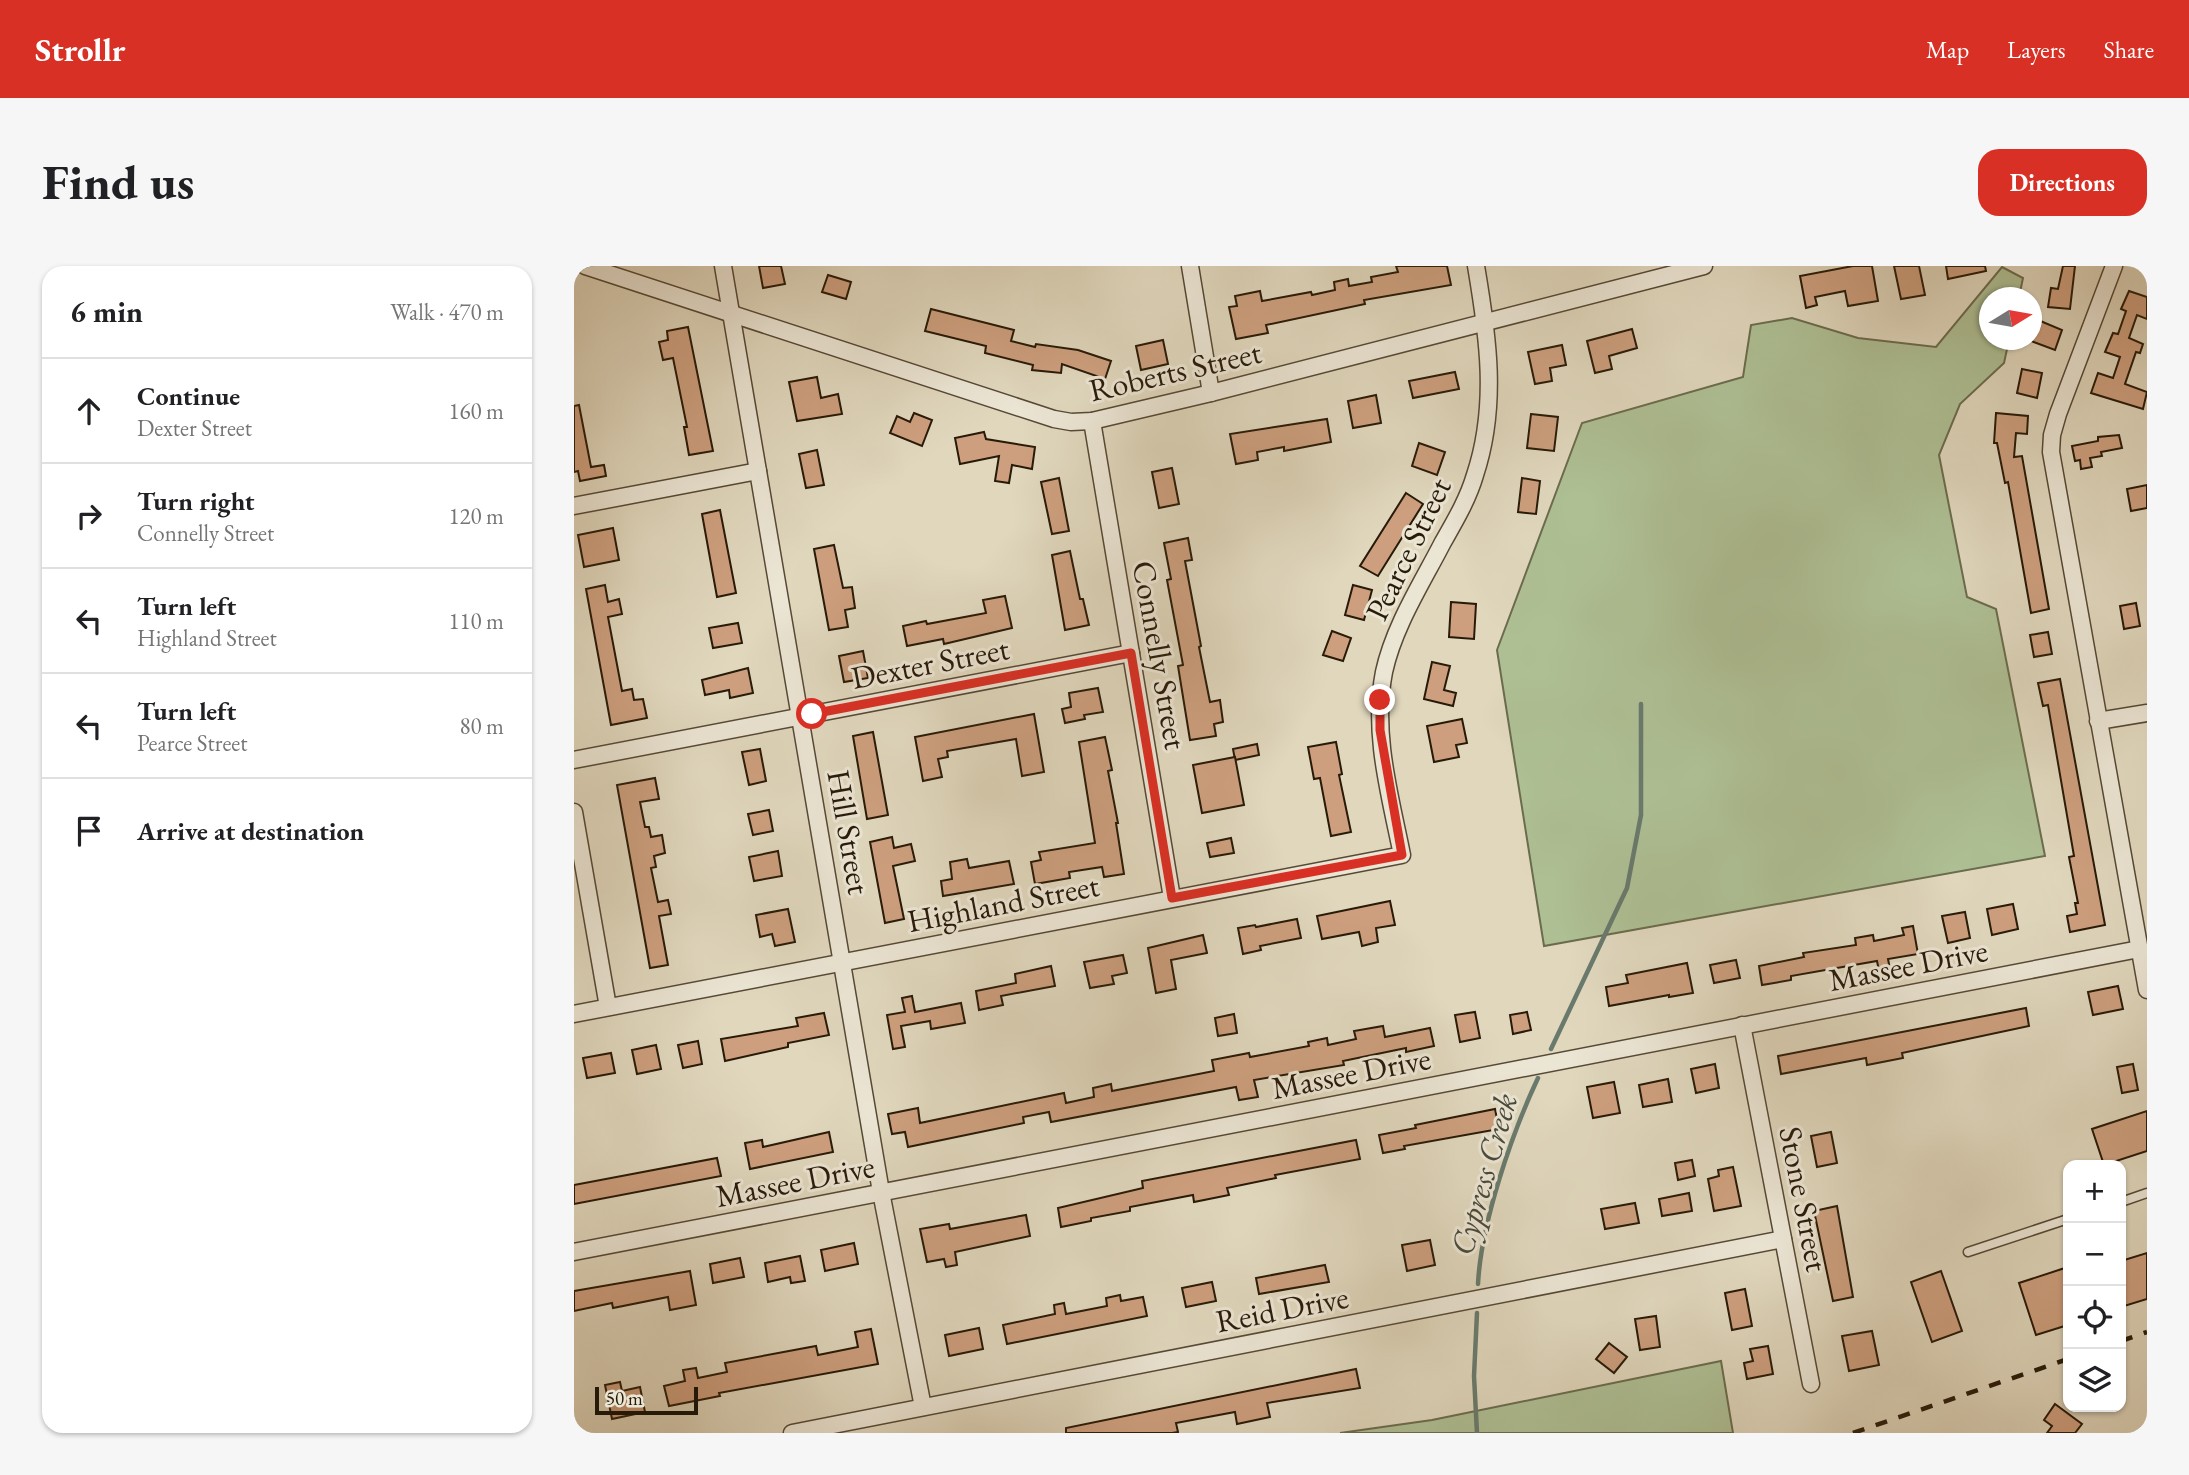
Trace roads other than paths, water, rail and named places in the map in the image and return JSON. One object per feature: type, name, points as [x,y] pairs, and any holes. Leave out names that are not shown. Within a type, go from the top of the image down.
[{"type":"street","name":"Roberts Street","points":[[585,266],[1071,422],[1091,421],[1212,393],[1704,266]]},
{"type":"street","name":"Hill Street","points":[[723,266],[881,1192],[923,1407]]},
{"type":"street","points":[[1190,266],[1212,393]]},
{"type":"street","name":"Pearce Street","points":[[1402,855],[1380,730],[1380,700],[1384,671],[1403,620],[1462,507],[1475,477],[1482,450],[1490,384],[1486,322],[1476,266]]},
{"type":"street","points":[[2114,266],[2058,414],[2051,452],[2147,990]]},
{"type":"street","name":"Connelly Street","points":[[1091,421],[1172,898]]},
{"type":"street","points":[[574,506],[758,471]]},
{"type":"street","name":"Dexter Street","points":[[574,760],[1131,653]]},
{"type":"street","points":[[2098,721],[2147,713]]},
{"type":"street","points":[[574,811],[608,1007]]},
{"type":"street","name":"Highland Street","points":[[574,1014],[1402,855]]},
{"type":"street","name":"Massee Drive","points":[[574,1252],[2140,949]]},
{"type":"street","name":"Stone Street","points":[[1742,1026],[1811,1384]]},
{"type":"street","name":"Reid Drive","points":[[792,1433],[1783,1239]]},
{"type":"lane","points":[[2126,1200],[2147,1193]]},
{"type":"lane","points":[[1968,1252],[2063,1221]]},
{"type":"waterway","name":"Cypress Creek","points":[[1551,1049],[1627,888],[1641,815],[1641,704]]},
{"type":"waterway","name":"Cypress Creek","points":[[1478,1284],[1485,1234],[1499,1179],[1538,1078]]},
{"type":"waterway","name":"Cypress Creek","points":[[1477,1313],[1474,1376],[1477,1433]]},
{"type":"railway","points":[[2126,1339],[2147,1332]]},
{"type":"railway","points":[[1853,1433],[2063,1361]]}]
